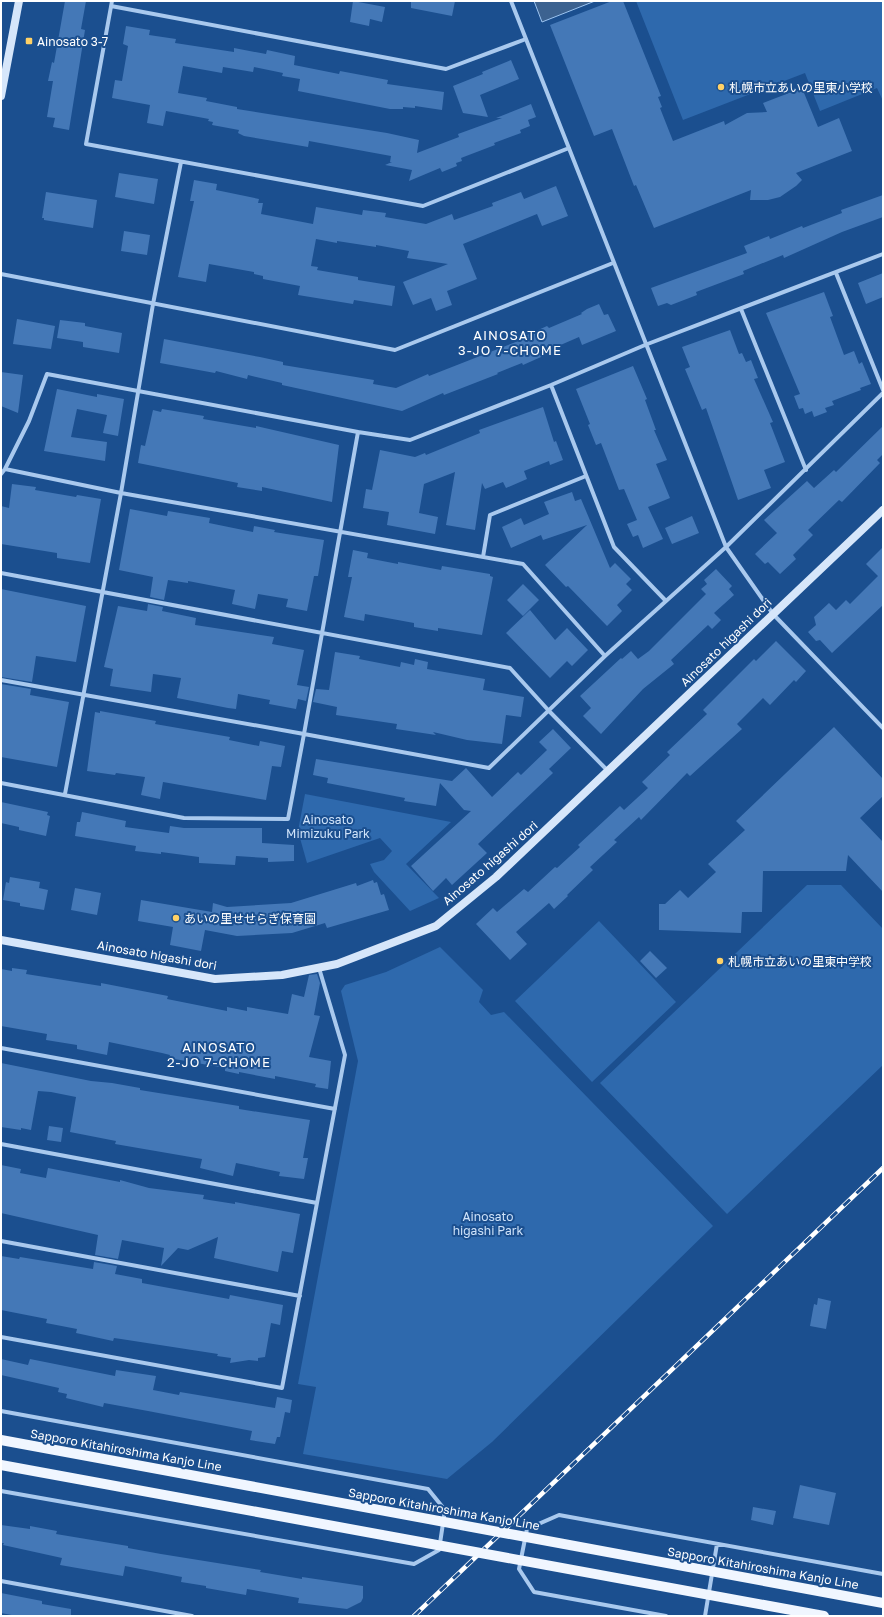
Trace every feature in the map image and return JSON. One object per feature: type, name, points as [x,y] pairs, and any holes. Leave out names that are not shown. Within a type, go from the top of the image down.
[{"type":"main road","name":"Sapporo Kitahiroshima Kanjo Line","points":[[1,1440],[883,1603]]},
{"type":"main road","points":[[1,1465],[824,1616]]},
{"type":"street","points":[[1,96],[19,1]]},
{"type":"street","points":[[112,1],[86,144],[423,206],[568,148]]},
{"type":"street","points":[[511,1],[726,547],[773,614],[883,728]]},
{"type":"street","points":[[111,6],[446,69],[526,39]]},
{"type":"street","points":[[65,794],[121,493],[153,304],[181,162]]},
{"type":"street","points":[[1,474],[5,469],[29,421],[47,374],[358,432],[410,440],[551,386],[646,345],[883,254]]},
{"type":"street","points":[[1,274],[395,350],[613,263]]},
{"type":"street","points":[[836,273],[883,390]]},
{"type":"street","points":[[741,309],[806,470]]},
{"type":"street","points":[[551,386],[614,548],[666,601]]},
{"type":"street","points":[[1,680],[489,768],[605,656],[726,547],[883,393]]},
{"type":"street","points":[[1,783],[65,794],[184,818],[288,819],[341,533],[358,432]]},
{"type":"street","points":[[5,469],[121,493],[523,564],[605,656]]},
{"type":"street","points":[[483,557],[490,515],[586,476]]},
{"type":"street","name":"Ainosato higashi dori","points":[[1,940],[215,979],[282,975],[337,964],[436,926],[496,877],[883,510]]},
{"type":"street","points":[[1,573],[510,668],[549,711],[608,771]]},
{"type":"street","points":[[1,1337],[282,1388],[345,1055],[318,968]]},
{"type":"street","points":[[1,1048],[335,1109]]},
{"type":"street","points":[[1,1144],[317,1203]]},
{"type":"street","points":[[1,1241],[300,1296]]},
{"type":"street","points":[[1,1411],[428,1489],[445,1510],[439,1550],[414,1564],[1,1491]]},
{"type":"street","points":[[666,1616],[534,1592],[519,1570],[527,1529],[559,1515],[883,1574]]},
{"type":"street","points":[[705,1616],[717,1544]]},
{"type":"street","points":[[1,1581],[192,1616]]},
{"type":"green space","points":[[636,1],[883,1],[883,101],[877,88],[820,111],[805,73],[683,120]]},
{"type":"green space","name":"Ainosato Mimizuku Park","points":[[305,794],[451,822],[406,864],[439,898],[410,911],[374,872],[370,864],[384,860],[392,851],[380,838],[307,863],[298,831]]},
{"type":"green space","points":[[807,885],[841,885],[883,929],[883,1065],[727,1214],[600,1083]]},
{"type":"green space","points":[[599,921],[676,1002],[592,1082],[515,1001]]},
{"type":"green space","name":"Ainosato higashi Park","points":[[440,947],[483,990],[479,1002],[491,1015],[504,1012],[713,1226],[492,1442],[447,1479],[303,1454],[316,1387],[298,1384],[358,1061],[341,991],[345,985],[386,972]]},
{"type":"shaded area","points":[[534,1],[595,1],[542,22]]},
{"type":"building","points":[[65,1],[86,1],[81,29],[85,30],[69,130],[53,127],[55,118],[47,117],[53,81],[48,81],[52,62],[54,63]]},
{"type":"building","points":[[353,1],[385,7],[382,22],[370,19],[369,26],[350,22]]},
{"type":"building","points":[[411,1],[455,1],[452,16],[411,8]]},
{"type":"building","points":[[612,1],[623,1],[661,96],[658,97],[662,107],[660,108],[673,141],[724,121],[725,125],[747,113],[767,112],[763,103],[802,88],[818,127],[839,118],[852,151],[796,173],[802,180],[780,197],[768,200],[750,200],[751,190],[654,228],[636,185],[634,186],[612,129],[594,136],[550,25]]},
{"type":"building","points":[[126,26],[150,30],[149,35],[176,39],[175,43],[234,52],[234,48],[266,54],[267,50],[295,56],[294,65],[339,74],[340,71],[388,80],[387,84],[444,92],[442,110],[415,106],[415,108],[403,107],[403,109],[390,109],[298,91],[300,79],[282,76],[283,73],[254,67],[253,72],[223,67],[222,73],[183,66],[178,93],[207,98],[206,101],[237,107],[237,109],[387,133],[419,140],[417,153],[459,137],[458,134],[502,118],[496,118],[531,104],[536,117],[528,120],[530,126],[520,130],[521,133],[461,158],[462,161],[456,163],[457,166],[442,172],[440,168],[409,181],[412,170],[385,165],[392,162],[390,162],[391,156],[309,141],[308,147],[244,136],[238,133],[239,130],[212,125],[213,122],[208,121],[209,119],[166,111],[163,126],[147,123],[150,105],[112,98],[115,80],[122,81],[128,46],[123,44]]},
{"type":"building","points":[[511,60],[519,79],[480,95],[488,117],[463,113],[453,86],[483,74],[482,72]]},
{"type":"building","points":[[119,173],[158,179],[154,204],[115,197]]},
{"type":"building","points":[[194,180],[217,184],[216,190],[259,199],[258,203],[263,203],[261,214],[313,224],[316,207],[362,215],[363,210],[386,213],[385,217],[426,224],[452,214],[454,220],[493,206],[492,203],[521,192],[524,199],[556,186],[568,216],[542,226],[537,214],[463,244],[477,279],[447,291],[452,305],[436,311],[431,298],[413,305],[403,282],[448,264],[407,258],[409,251],[376,245],[376,247],[316,239],[311,266],[318,267],[317,270],[358,277],[358,280],[395,286],[392,306],[354,300],[353,304],[298,295],[300,286],[263,279],[263,276],[254,274],[254,272],[209,264],[206,282],[178,277],[194,201],[190,201]]},
{"type":"building","points":[[46,192],[97,200],[93,228],[44,220],[44,218],[42,218]]},
{"type":"building","points":[[883,195],[883,217],[842,232],[784,258],[783,255],[743,271],[744,274],[696,292],[697,295],[671,305],[667,303],[658,306],[651,288],[747,253],[744,246],[769,236],[770,239],[802,226],[803,228],[842,213],[841,210]]},
{"type":"building","points":[[124,231],[150,235],[147,255],[121,251]]},
{"type":"building","points":[[883,273],[883,297],[866,304],[858,283]]},
{"type":"building","points":[[824,292],[833,316],[830,317],[844,355],[854,351],[859,364],[862,362],[871,384],[860,388],[861,390],[832,401],[834,405],[825,408],[827,412],[814,417],[812,411],[805,414],[803,408],[799,409],[794,396],[800,394],[766,313]]},
{"type":"building","points":[[599,304],[604,315],[608,314],[616,331],[582,345],[579,337],[549,350],[550,353],[523,365],[522,363],[444,395],[443,393],[402,411],[282,385],[282,383],[248,375],[247,379],[216,371],[215,373],[160,363],[164,339],[283,362],[283,365],[374,380],[373,384],[396,388],[428,374],[429,376],[526,338],[525,336],[547,326],[549,328],[582,314],[581,313],[587,309]]},
{"type":"building","points":[[17,319],[55,326],[51,349],[13,344]]},
{"type":"building","points":[[60,320],[85,323],[85,326],[122,333],[119,353],[83,347],[83,342],[57,338]]},
{"type":"building","points":[[730,330],[739,354],[742,353],[746,362],[751,360],[758,378],[754,379],[773,422],[770,423],[785,462],[764,470],[771,488],[738,500],[706,408],[702,410],[685,369],[690,367],[682,347]]},
{"type":"building","points":[[633,366],[647,399],[645,400],[656,430],[654,430],[667,460],[656,464],[670,498],[648,507],[663,539],[643,548],[638,535],[633,537],[627,524],[637,520],[624,489],[619,490],[601,443],[596,445],[588,425],[590,424],[576,389]]},
{"type":"building","points":[[1,372],[23,375],[18,413],[1,406]]},
{"type":"building","points":[[57,389],[97,397],[97,394],[124,399],[118,436],[103,433],[107,415],[77,409],[71,437],[107,442],[105,461],[44,451]]},
{"type":"building","points":[[543,407],[554,442],[556,441],[563,460],[550,465],[549,461],[524,471],[527,479],[506,488],[503,482],[485,489],[482,483],[475,530],[446,525],[455,472],[424,484],[419,513],[438,517],[435,534],[387,525],[389,512],[363,508],[366,489],[372,490],[380,450],[415,457],[425,453],[426,455],[480,433],[479,430]]},
{"type":"building","points":[[162,409],[204,416],[203,419],[256,428],[256,426],[339,445],[332,502],[262,487],[262,491],[237,487],[238,483],[138,463],[141,445],[145,446],[153,410],[161,412]]},
{"type":"building","points":[[883,426],[883,454],[877,460],[880,463],[842,502],[839,500],[808,530],[813,535],[793,555],[796,559],[780,574],[768,562],[765,564],[755,554],[777,533],[764,520],[807,481],[814,488],[834,470],[836,472]]},
{"type":"building","points":[[12,484],[36,487],[35,490],[76,497],[77,495],[101,499],[90,563],[57,558],[57,553],[1,544],[1,506],[9,508]]},
{"type":"building","points":[[572,492],[575,501],[581,499],[610,568],[615,563],[631,579],[626,584],[632,590],[617,605],[622,611],[607,626],[545,565],[587,525],[543,540],[541,535],[511,548],[502,527],[521,518],[524,525],[549,514],[544,502]]},
{"type":"building","points":[[130,509],[167,516],[168,511],[210,518],[209,523],[253,532],[254,526],[275,530],[274,532],[324,540],[318,576],[314,576],[307,611],[286,607],[288,599],[258,594],[255,609],[232,604],[235,590],[188,581],[188,583],[168,580],[164,600],[150,597],[153,577],[119,570]]},
{"type":"building","points":[[692,516],[699,533],[672,544],[665,528]]},
{"type":"building","points":[[883,547],[883,605],[832,653],[820,640],[816,641],[808,632],[816,625],[814,617],[829,603],[836,610],[846,600],[850,604],[878,576],[866,564]]},
{"type":"building","points":[[353,550],[368,553],[367,558],[398,564],[398,562],[441,570],[442,566],[490,574],[490,576],[493,577],[482,635],[438,628],[438,631],[414,627],[414,623],[365,614],[364,621],[344,617],[352,577],[348,577]]},
{"type":"building","points":[[716,569],[732,586],[729,589],[734,595],[714,613],[721,620],[712,629],[708,625],[671,660],[674,664],[643,689],[601,734],[583,716],[591,708],[580,696],[621,658],[622,659],[631,651],[638,659],[649,651],[706,594],[701,589],[707,584],[704,580]]},
{"type":"building","points":[[523,584],[539,600],[523,616],[507,600]]},
{"type":"building","points":[[1,589],[86,606],[76,662],[36,656],[32,682],[1,677]]},
{"type":"building","points":[[148,604],[163,607],[162,611],[196,618],[195,625],[274,637],[272,644],[304,650],[297,685],[309,687],[306,701],[298,699],[296,709],[269,704],[270,700],[238,694],[236,709],[228,708],[177,698],[181,678],[153,674],[151,692],[110,686],[113,669],[104,667],[118,606],[147,611]]},
{"type":"building","points":[[530,610],[555,640],[567,628],[588,650],[572,666],[567,661],[550,678],[506,633]]},
{"type":"building","points":[[776,641],[806,671],[796,682],[794,680],[770,705],[763,698],[737,724],[742,729],[690,776],[687,773],[641,820],[639,817],[614,840],[617,842],[590,867],[593,870],[567,895],[568,896],[554,909],[549,903],[516,932],[527,944],[510,960],[476,924],[493,908],[497,912],[524,889],[528,892],[555,867],[557,868],[580,847],[578,845],[620,806],[624,810],[648,788],[642,782],[670,755],[667,752],[707,714],[703,710],[754,659],[756,661]]},
{"type":"building","points":[[335,652],[360,656],[359,659],[400,667],[401,662],[414,665],[415,659],[428,662],[427,669],[485,679],[483,690],[524,697],[521,717],[506,715],[502,744],[467,740],[433,732],[436,735],[396,729],[397,724],[336,715],[337,707],[313,702],[316,689],[329,690]]},
{"type":"building","points":[[1,684],[31,689],[30,695],[69,702],[57,767],[1,757]]},
{"type":"building","points":[[100,711],[156,721],[155,724],[230,737],[229,740],[259,746],[260,741],[285,746],[281,767],[272,766],[266,800],[163,782],[160,799],[141,795],[145,777],[87,771],[95,712],[100,713]]},
{"type":"building","points":[[834,727],[883,779],[883,796],[860,818],[883,842],[883,892],[848,855],[846,871],[763,871],[762,912],[742,912],[741,933],[659,930],[659,904],[665,904],[680,890],[688,898],[716,872],[708,864],[745,830],[736,821]]},
{"type":"building","points":[[553,729],[571,748],[549,769],[553,773],[478,844],[487,853],[452,885],[446,878],[433,891],[411,866],[471,811],[464,810],[440,783],[436,806],[404,801],[405,798],[327,783],[328,778],[313,775],[316,759],[452,781],[466,768],[492,797],[518,772],[521,775],[547,750],[539,742]]},
{"type":"building","points":[[1,802],[48,812],[47,815],[50,816],[46,836],[19,830],[19,827],[1,823]]},
{"type":"building","points":[[82,812],[126,821],[125,827],[169,833],[170,826],[184,828],[262,828],[262,843],[294,845],[294,861],[268,862],[268,858],[236,856],[235,865],[199,863],[199,857],[161,852],[161,854],[135,851],[136,846],[75,836],[77,822],[80,822]]},
{"type":"building","points":[[10,877],[40,882],[39,888],[48,890],[44,910],[20,906],[20,903],[3,900],[6,882],[9,883]]},
{"type":"building","points":[[373,880],[374,883],[377,882],[381,895],[384,894],[389,910],[327,928],[325,923],[292,933],[237,936],[205,930],[201,951],[170,945],[173,927],[138,921],[141,900],[212,912],[213,903],[227,907],[291,903],[356,883],[357,886]]},
{"type":"building","points":[[75,888],[101,893],[97,915],[71,910]]},
{"type":"building","points":[[650,951],[667,968],[656,978],[640,961]]},
{"type":"building","points":[[12,968],[27,970],[26,974],[101,986],[101,983],[168,996],[167,999],[227,1011],[227,1007],[247,1011],[247,1007],[288,1014],[292,994],[304,997],[309,975],[317,974],[320,983],[314,1015],[320,1016],[309,1057],[331,1061],[328,1089],[315,1087],[316,1084],[275,1076],[275,1079],[239,1072],[239,1074],[225,1071],[225,1068],[169,1058],[170,1055],[109,1042],[107,1055],[77,1049],[77,1045],[46,1040],[47,1034],[1,1026],[1,969],[12,971]]},
{"type":"building","points":[[1,1063],[91,1081],[140,1088],[140,1090],[239,1106],[239,1109],[310,1120],[303,1158],[308,1158],[304,1179],[279,1176],[280,1172],[236,1163],[233,1176],[200,1168],[202,1159],[115,1144],[116,1141],[70,1132],[76,1097],[51,1092],[38,1091],[31,1130],[1,1127]]},
{"type":"building","points":[[49,1126],[63,1128],[61,1142],[47,1140]]},
{"type":"building","points":[[1,1165],[21,1169],[20,1173],[46,1178],[48,1168],[120,1182],[120,1180],[149,1188],[204,1195],[203,1199],[235,1204],[235,1202],[300,1214],[293,1253],[282,1251],[278,1272],[214,1258],[218,1237],[188,1250],[178,1248],[161,1266],[164,1248],[122,1240],[118,1259],[95,1255],[98,1235],[1,1213]]},
{"type":"building","points":[[1,1256],[19,1259],[20,1257],[93,1269],[94,1262],[117,1266],[115,1274],[142,1279],[142,1283],[229,1299],[230,1295],[283,1305],[280,1325],[271,1323],[265,1357],[258,1358],[258,1361],[249,1360],[230,1363],[231,1358],[217,1356],[218,1354],[114,1338],[113,1341],[76,1333],[77,1329],[46,1323],[47,1319],[1,1310]]},
{"type":"building","points":[[818,1298],[831,1301],[826,1329],[810,1326],[814,1304],[817,1305]]},
{"type":"building","points":[[1,1359],[28,1365],[30,1359],[115,1376],[116,1370],[156,1376],[153,1390],[179,1395],[180,1392],[275,1408],[277,1397],[292,1400],[290,1413],[285,1412],[280,1437],[277,1437],[275,1444],[250,1440],[252,1431],[104,1403],[103,1407],[66,1398],[67,1394],[58,1392],[59,1388],[1,1375]]},
{"type":"building","points":[[800,1485],[836,1493],[829,1525],[793,1518]]},
{"type":"building","points":[[753,1507],[776,1511],[773,1525],[751,1520]]},
{"type":"building","points":[[1,1525],[30,1529],[30,1526],[57,1531],[56,1534],[128,1546],[128,1548],[161,1554],[261,1570],[260,1572],[302,1579],[302,1577],[363,1586],[363,1598],[361,1602],[347,1609],[298,1603],[299,1598],[247,1589],[246,1595],[206,1588],[206,1586],[181,1582],[182,1577],[125,1566],[123,1576],[60,1565],[62,1558],[3,1545],[4,1543],[1,1543]]},
{"type":"building","points":[[1,1593],[42,1601],[42,1604],[71,1609],[71,1616],[17,1616],[1,1613]]},
{"type":"railway","points":[[414,1616],[883,1168]]},
{"type":"place","name":"Ainosato 3-7","points":[[29,41]]},
{"type":"place","name":"札幌市立あいの里東小学校","points":[[721,87]]},
{"type":"place","name":"あいの里せせらぎ保育園","points":[[176,918]]},
{"type":"place","name":"札幌市立あいの里東中学校","points":[[720,961]]},
{"type":"district","name":"AINOSATO 3-JO 7-CHOME","points":[[510,342]]},
{"type":"district","name":"AINOSATO 2-JO 7-CHOME","points":[[219,1054]]}]
